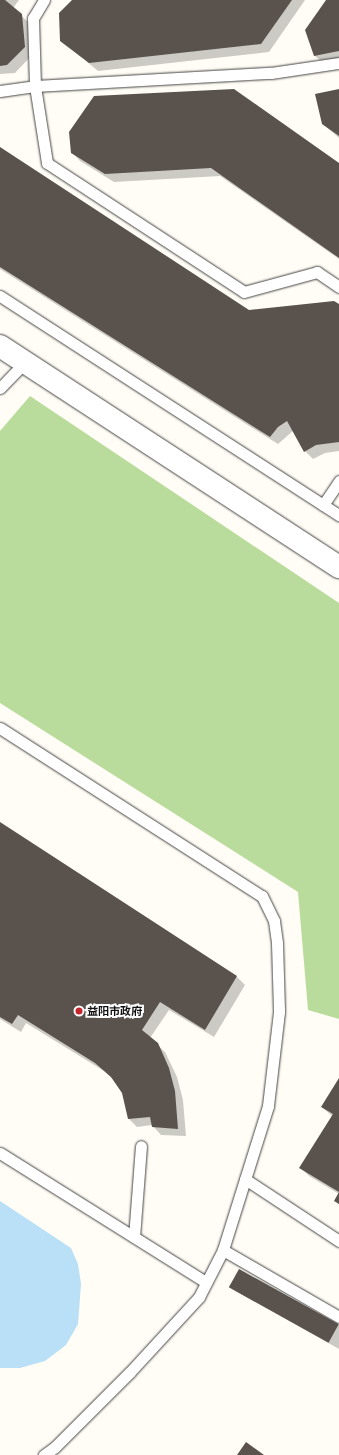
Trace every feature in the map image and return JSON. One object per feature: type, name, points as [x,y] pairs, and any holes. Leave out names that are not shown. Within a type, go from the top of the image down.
[{"type":"street","points":[[0,346],[339,567]]},
{"type":"lane","points":[[44,0],[33,18],[35,86],[47,163],[244,292],[317,272],[339,287]]},
{"type":"lane","points":[[0,91],[35,86],[271,73],[339,63]]},
{"type":"lane","points":[[0,296],[339,515]]},
{"type":"lane","points":[[0,388],[25,362]]},
{"type":"lane","points":[[323,505],[339,481]]},
{"type":"lane","points":[[0,728],[262,896],[274,921],[277,942],[279,1012],[268,1106],[223,1250],[199,1297],[130,1372],[55,1447],[44,1455]]},
{"type":"lane","points":[[134,1237],[141,1146]]},
{"type":"lane","points":[[0,1153],[206,1282]]},
{"type":"lane","points":[[245,1179],[339,1241]]},
{"type":"lane","points":[[223,1250],[339,1317]]},
{"type":"green space","points":[[30,396],[339,603],[339,1019],[308,1010],[298,892],[0,703],[0,431]]},
{"type":"water","points":[[0,1201],[71,1248],[78,1264],[81,1284],[78,1324],[66,1345],[45,1361],[20,1368],[0,1368]]},
{"type":"building","points":[[0,0],[5,0],[22,14],[25,47],[7,65],[0,66]]},
{"type":"building","points":[[72,0],[292,0],[261,44],[89,63],[60,41],[59,13]]},
{"type":"building","points":[[326,0],[339,0],[339,51],[314,56],[305,30]]},
{"type":"building","points":[[234,89],[339,163],[339,258],[211,168],[105,174],[71,153],[69,132],[94,96]]},
{"type":"building","points":[[339,89],[339,136],[322,124],[315,94]]},
{"type":"building","points":[[0,147],[249,310],[334,301],[339,304],[339,442],[316,445],[304,452],[287,421],[278,427],[270,437],[0,267]]},
{"type":"building","name":"益阳市政府","points":[[0,822],[237,976],[205,1030],[160,1002],[142,1030],[158,1043],[169,1068],[175,1091],[178,1129],[152,1127],[150,1117],[128,1119],[122,1093],[111,1077],[95,1063],[18,1015],[12,1024],[0,1017]]},
{"type":"building","points":[[339,1078],[339,1192],[299,1168],[333,1114],[321,1107]]},
{"type":"building","points":[[339,1192],[339,1204],[334,1201]]},
{"type":"building","points":[[239,1269],[339,1324],[329,1343],[229,1287]]},
{"type":"building","points":[[246,1442],[264,1455],[237,1455]]},
{"type":"place","name":"益阳市政府","points":[[79,1011]]}]
